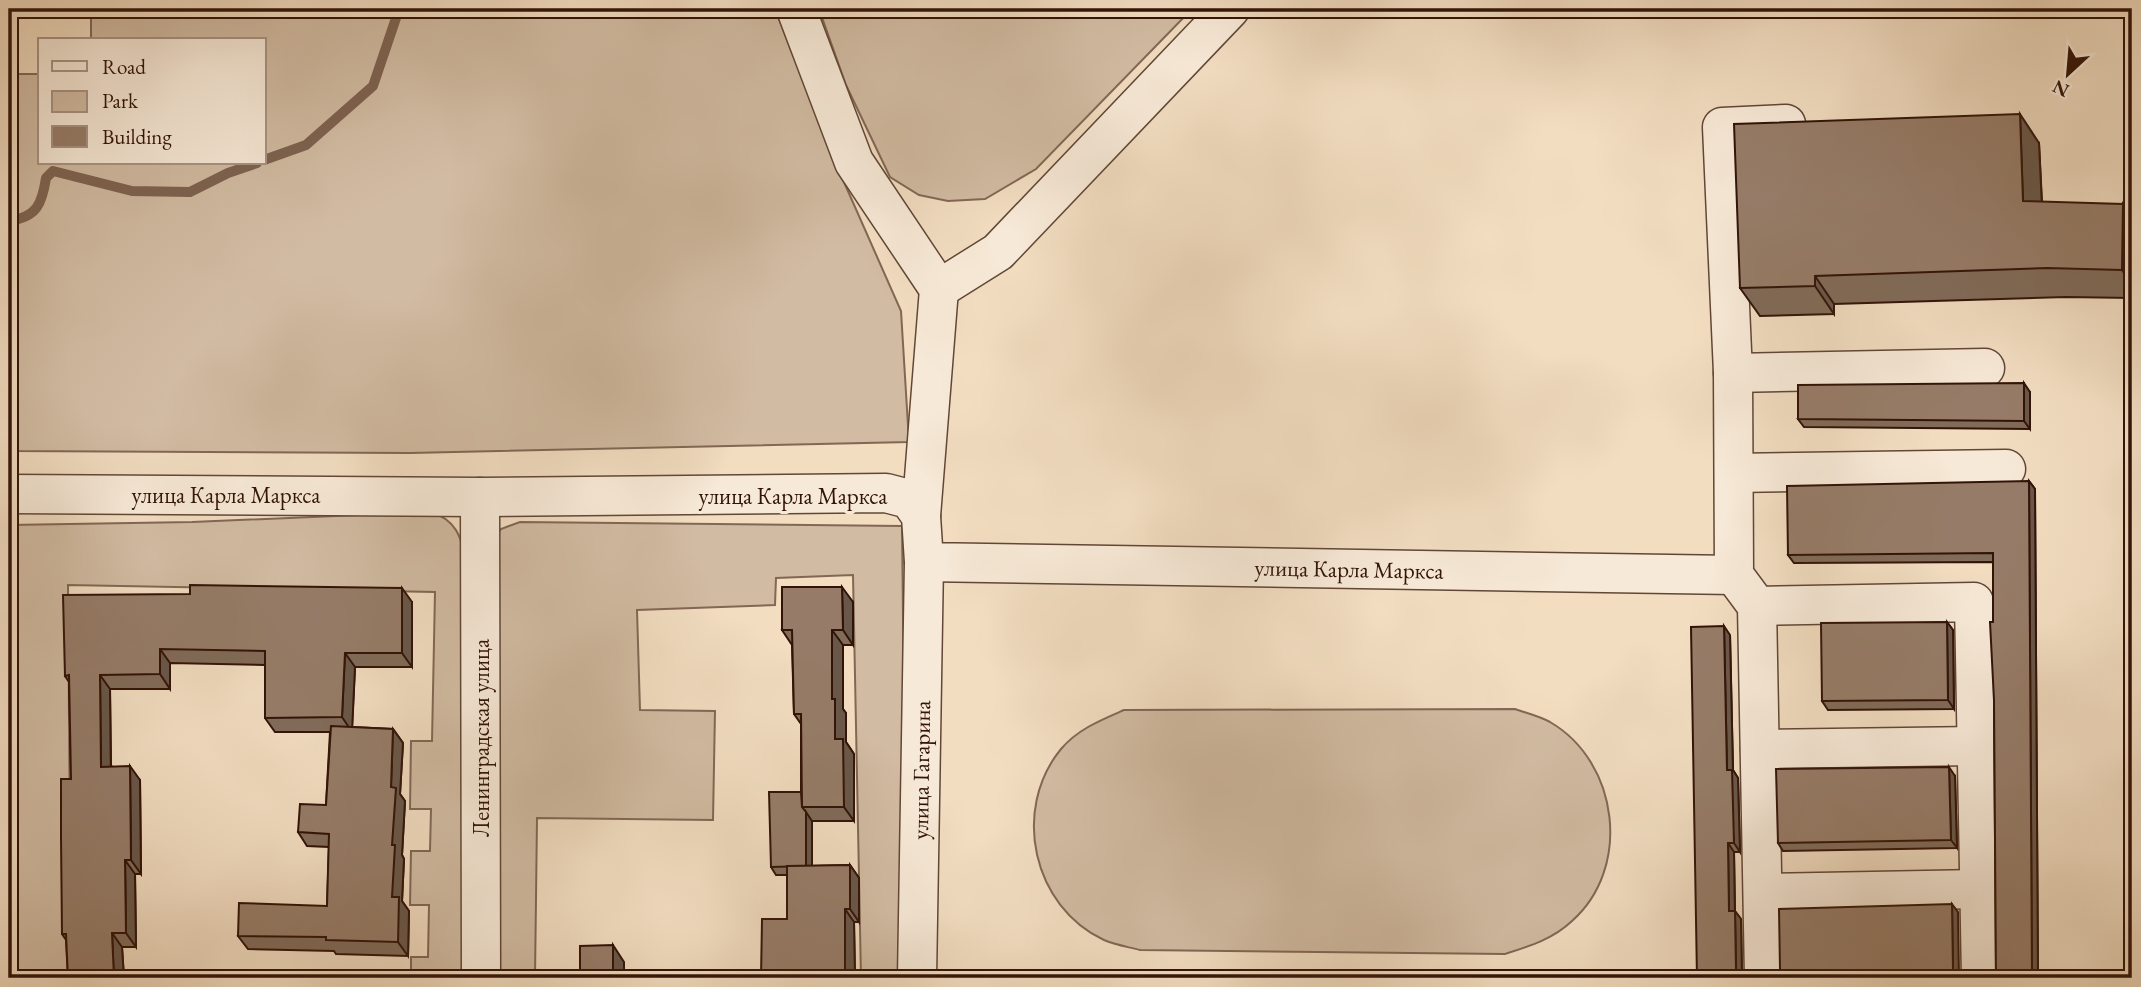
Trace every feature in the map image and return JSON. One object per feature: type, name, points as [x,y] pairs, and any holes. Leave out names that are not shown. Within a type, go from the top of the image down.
[{"type":"street","points":[[796,9],[854,162],[939,289],[921,516],[924,562]]},
{"type":"street","points":[[939,289],[998,252],[1230,9]]},
{"type":"street","points":[[1764,978],[1757,606],[1734,575],[1733,373],[1722,127],[1819,123]]},
{"type":"street","points":[[1733,373],[1985,368]]},
{"type":"street","points":[[1734,472],[2006,469]]},
{"type":"street","name":"улица Карла Маркса","points":[[9,494],[481,497],[886,493],[909,499],[921,516]]},
{"type":"street","name":"Ленинградская улица","points":[[481,497],[481,978]]},
{"type":"street","name":"улица Карла Маркса","points":[[924,562],[1734,575]]},
{"type":"street","name":"улица Гагарина","points":[[917,978],[924,562]]},
{"type":"street","points":[[1757,606],[1974,602],[1981,978]]},
{"type":"street","points":[[1760,749],[1976,746]]},
{"type":"street","points":[[1763,893],[1979,889]]},
{"type":"green space","points":[[91,9],[775,9],[832,155],[901,311],[909,442],[410,453],[9,451],[9,74],[38,74],[38,164],[266,164],[266,38],[91,38]]},
{"type":"green space","points":[[819,9],[1192,9],[1036,169],[985,199],[948,201],[919,195],[890,177],[846,85]]},
{"type":"green space","points":[[430,512],[452,524],[467,561],[465,978],[411,978],[411,957],[428,957],[429,905],[410,905],[411,851],[430,851],[431,809],[410,809],[411,741],[432,741],[435,592],[68,585],[71,978],[9,978],[9,525],[192,522]]},
{"type":"green space","points":[[520,522],[902,526],[907,978],[861,978],[853,575],[776,578],[775,605],[637,610],[640,710],[715,711],[713,820],[537,818],[535,978],[498,978],[497,535],[501,529]]},
{"type":"green space","points":[[1515,709],[1550,722],[1573,740],[1591,763],[1603,789],[1609,817],[1610,845],[1604,873],[1591,899],[1572,921],[1549,937],[1505,954],[1140,950],[1104,940],[1080,925],[1060,905],[1046,881],[1037,855],[1034,828],[1037,800],[1046,773],[1061,749],[1075,736],[1124,710]]},
{"type":"building","points":[[2020,114],[2023,201],[2123,204],[2122,270],[2047,268],[1815,276],[1815,286],[1740,288],[1734,124]]},
{"type":"building","points":[[2024,383],[2024,421],[1798,419],[1798,385]]},
{"type":"building","points":[[2029,481],[2032,978],[1996,978],[1994,700],[1990,622],[1993,622],[1993,553],[1788,555],[1787,486]]},
{"type":"building","points":[[190,585],[402,588],[402,653],[345,653],[342,717],[265,718],[265,651],[160,649],[160,674],[100,675],[101,767],[130,766],[131,860],[125,860],[126,933],[112,933],[114,978],[68,978],[66,934],[62,934],[61,779],[71,779],[69,675],[65,676],[63,595],[190,594]]},
{"type":"building","points":[[782,587],[842,587],[843,630],[832,630],[832,699],[835,699],[835,739],[843,739],[844,807],[802,807],[801,714],[794,714],[792,630],[782,630]]},
{"type":"building","points":[[1947,622],[1948,700],[1822,701],[1821,623]]},
{"type":"building","points":[[1724,626],[1727,770],[1732,770],[1734,843],[1728,843],[1729,911],[1735,911],[1736,970],[1739,978],[1697,978],[1691,627]]},
{"type":"building","points":[[331,726],[393,729],[391,787],[396,788],[392,897],[399,897],[398,942],[326,940],[326,937],[238,936],[239,903],[327,906],[329,834],[298,832],[300,804],[326,805]]},
{"type":"building","points":[[1949,767],[1951,840],[1778,843],[1776,769]]},
{"type":"building","points":[[769,792],[801,792],[802,807],[806,812],[806,866],[771,867]]},
{"type":"building","points":[[850,865],[850,909],[845,909],[845,978],[761,978],[762,919],[787,919],[787,866]]},
{"type":"building","points":[[1952,904],[1953,970],[1956,978],[1778,978],[1779,909]]},
{"type":"building","points":[[613,945],[613,978],[580,978],[580,946]]},
{"type":"waterway","points":[[266,159],[306,145],[373,86],[396,18],[395,9]]},
{"type":"waterway","points":[[9,221],[26,216],[36,208],[46,178],[53,171],[132,191],[190,192],[228,173],[254,164]]}]
